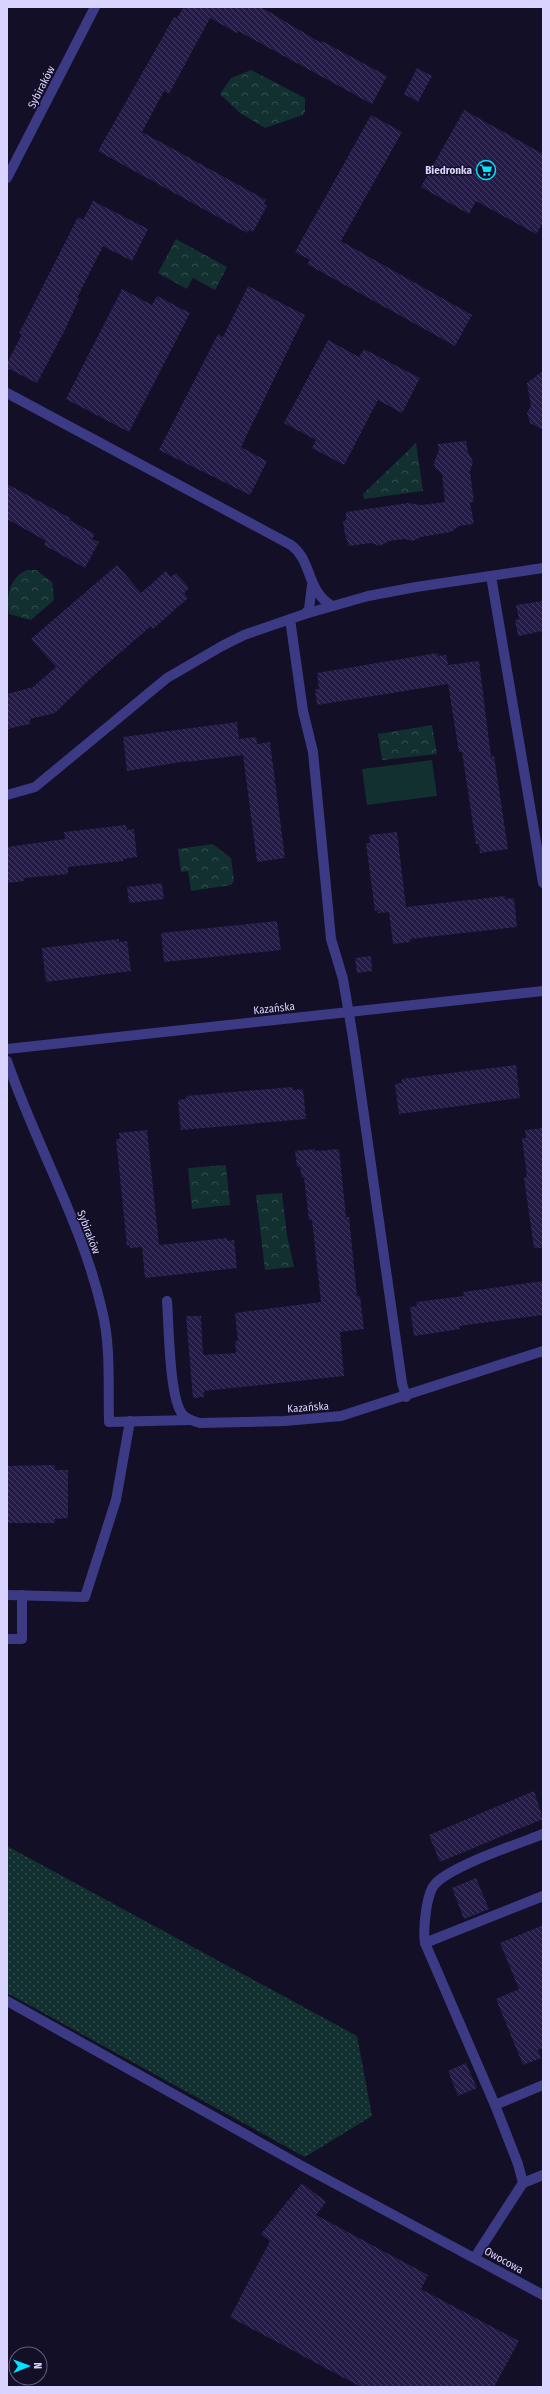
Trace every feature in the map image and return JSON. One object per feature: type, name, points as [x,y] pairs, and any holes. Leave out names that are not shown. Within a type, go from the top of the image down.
[{"type":"street","name":"Sybiraków","points":[[7,178],[95,7]]},
{"type":"street","points":[[7,393],[290,545],[303,559],[312,586],[324,601],[332,606]]},
{"type":"street","points":[[7,795],[35,787],[134,704],[192,663],[244,635],[332,606],[400,590],[543,568]]},
{"type":"street","points":[[491,576],[543,883]]},
{"type":"street","points":[[305,614],[309,608],[312,586]]},
{"type":"street","points":[[290,620],[303,711],[313,752],[332,939],[343,979],[349,1012],[402,1383],[406,1397]]},
{"type":"street","name":"Kazańska","points":[[7,1049],[543,991]]},
{"type":"street","name":"Sybiraków","points":[[7,1061],[82,1242],[102,1310],[107,1347],[109,1422]]},
{"type":"street","points":[[167,1301],[174,1389],[179,1409],[190,1420]]},
{"type":"street","name":"Kazańska","points":[[109,1422],[190,1420],[200,1423],[312,1420],[341,1416],[406,1397],[543,1351]]},
{"type":"street","points":[[7,1595],[85,1597],[116,1500],[130,1421]]},
{"type":"street","points":[[7,1639],[22,1639],[22,1595]]},
{"type":"street","points":[[523,2183],[518,2164],[495,2105],[425,1943],[426,1914],[434,1885],[447,1873],[543,1834]]},
{"type":"street","points":[[425,1943],[543,1896]]},
{"type":"street","name":"Owocowa","points":[[7,2002],[302,2166],[543,2295]]},
{"type":"street","points":[[495,2105],[543,2085]]},
{"type":"street","points":[[474,2257],[523,2183],[543,2175]]},
{"type":"green space","points":[[251,70],[305,98],[305,112],[303,115],[265,128],[240,113],[220,94],[231,78]]},
{"type":"green space","points":[[176,239],[227,267],[215,290],[193,278],[187,289],[158,273]]},
{"type":"green space","points":[[416,443],[423,491],[364,499],[363,494]]},
{"type":"green space","points":[[27,570],[36,570],[52,582],[54,600],[31,620],[9,614],[8,608],[10,588],[16,577]]},
{"type":"green space","points":[[432,725],[437,754],[382,760],[378,734]]},
{"type":"green space","points":[[432,760],[437,796],[367,805],[362,769]]},
{"type":"green space","points":[[213,844],[231,858],[234,881],[231,885],[191,891],[188,871],[181,872],[178,849]]},
{"type":"green space","points":[[226,1165],[230,1205],[192,1209],[188,1168]]},
{"type":"green space","points":[[282,1193],[287,1235],[294,1267],[265,1270],[256,1195]]},
{"type":"green space","points":[[7,1846],[357,2036],[372,2116],[305,2157],[7,1993]]},
{"type":"building","points":[[184,7],[261,7],[321,43],[322,41],[387,76],[372,104],[238,31],[237,33],[210,18],[169,94],[164,91],[142,132],[266,200],[264,204],[267,206],[253,232],[249,230],[247,233],[98,151],[174,17],[177,18]]},
{"type":"building","points":[[417,68],[432,76],[418,102],[404,94]]},
{"type":"building","name":"Biedronka","points":[[464,110],[543,154],[543,223],[536,234],[476,201],[469,214],[421,187]]},
{"type":"building","points":[[371,115],[402,132],[341,241],[472,315],[455,346],[307,264],[310,260],[295,252]]},
{"type":"building","points":[[93,201],[148,229],[132,261],[103,246],[77,298],[79,299],[65,330],[37,383],[7,368],[7,363],[22,334],[19,333],[78,217],[83,220]]},
{"type":"building","points":[[248,286],[305,315],[241,447],[267,461],[250,495],[159,450],[218,334],[223,337]]},
{"type":"building","points":[[122,289],[152,305],[157,296],[190,313],[129,432],[66,399]]},
{"type":"building","points":[[328,340],[359,357],[364,349],[420,378],[402,413],[378,400],[344,465],[312,448],[316,440],[284,423]]},
{"type":"building","points":[[543,371],[543,430],[530,423],[527,413],[531,406],[527,383]]},
{"type":"building","points":[[466,441],[468,452],[473,462],[470,471],[474,502],[470,502],[474,524],[459,526],[451,532],[421,537],[413,541],[404,539],[389,541],[380,546],[371,543],[349,546],[345,535],[343,521],[346,520],[346,512],[408,503],[421,505],[445,502],[442,474],[435,468],[434,463],[439,450],[438,444]]},
{"type":"building","points":[[7,484],[70,518],[69,520],[95,534],[92,539],[99,542],[85,568],[44,545],[46,541],[7,519]]},
{"type":"building","points":[[117,565],[141,593],[166,571],[171,577],[176,573],[189,588],[184,593],[188,598],[153,629],[151,626],[92,677],[55,713],[30,719],[30,724],[7,729],[7,694],[33,687],[56,667],[31,639]]},
{"type":"building","points":[[543,601],[543,631],[518,636],[515,620],[519,619],[516,605]]},
{"type":"building","points":[[437,653],[438,656],[446,655],[448,665],[479,661],[491,757],[494,756],[508,849],[480,853],[479,844],[476,844],[462,752],[459,752],[448,684],[317,705],[315,689],[319,689],[317,673]]},
{"type":"building","points":[[237,722],[239,739],[256,737],[257,744],[270,742],[285,858],[257,862],[243,755],[187,761],[127,771],[123,737]]},
{"type":"building","points":[[126,825],[127,830],[134,829],[137,857],[123,859],[124,861],[68,867],[68,874],[24,878],[24,881],[7,883],[7,847],[65,839],[64,832]]},
{"type":"building","points":[[397,832],[406,907],[505,896],[505,899],[514,898],[517,927],[410,939],[410,942],[393,944],[389,912],[378,913],[378,910],[375,911],[366,843],[370,843],[369,835]]},
{"type":"building","points":[[162,883],[164,899],[129,903],[127,887]]},
{"type":"building","points":[[277,921],[281,950],[164,962],[161,933]]},
{"type":"building","points":[[119,939],[119,942],[127,941],[131,971],[46,982],[42,948]]},
{"type":"building","points":[[371,956],[372,971],[357,973],[355,958]]},
{"type":"building","points":[[516,1065],[520,1098],[399,1114],[395,1084],[402,1083],[402,1079]]},
{"type":"building","points":[[293,1087],[293,1090],[303,1089],[306,1119],[181,1130],[178,1100],[186,1099],[186,1096]]},
{"type":"building","points":[[543,1128],[543,1248],[534,1248],[524,1178],[527,1177],[522,1138],[526,1138],[525,1130]]},
{"type":"building","points":[[147,1130],[159,1245],[227,1238],[227,1241],[234,1240],[237,1268],[145,1278],[142,1247],[130,1248],[130,1245],[127,1246],[116,1139],[120,1139],[119,1133]]},
{"type":"building","points":[[315,1149],[315,1151],[339,1149],[346,1217],[349,1217],[357,1296],[360,1296],[364,1329],[340,1332],[344,1376],[204,1391],[204,1397],[193,1398],[186,1316],[201,1316],[203,1355],[236,1353],[235,1341],[238,1341],[235,1313],[321,1302],[312,1220],[309,1220],[304,1177],[302,1178],[300,1167],[297,1167],[295,1151]]},
{"type":"building","points":[[543,1281],[543,1315],[459,1326],[460,1329],[414,1336],[410,1307],[417,1306],[416,1302],[464,1296],[463,1292]]},
{"type":"building","points":[[55,1465],[55,1470],[68,1470],[68,1518],[55,1519],[55,1523],[7,1523],[7,1466]]},
{"type":"building","points":[[534,1791],[543,1819],[440,1862],[429,1835]]},
{"type":"building","points":[[476,1878],[489,1909],[464,1919],[452,1888]]},
{"type":"building","points":[[543,1925],[543,2048],[538,2050],[541,2058],[523,2065],[496,1999],[519,1989],[500,1943]]},
{"type":"building","points":[[466,2063],[477,2088],[458,2096],[448,2071]]},
{"type":"building","points":[[302,2183],[326,2202],[316,2215],[428,2275],[421,2289],[519,2341],[494,2387],[361,2387],[230,2317],[270,2241],[261,2234]]},
{"type":"place","name":"Biedronka","points":[[486,170]]}]
